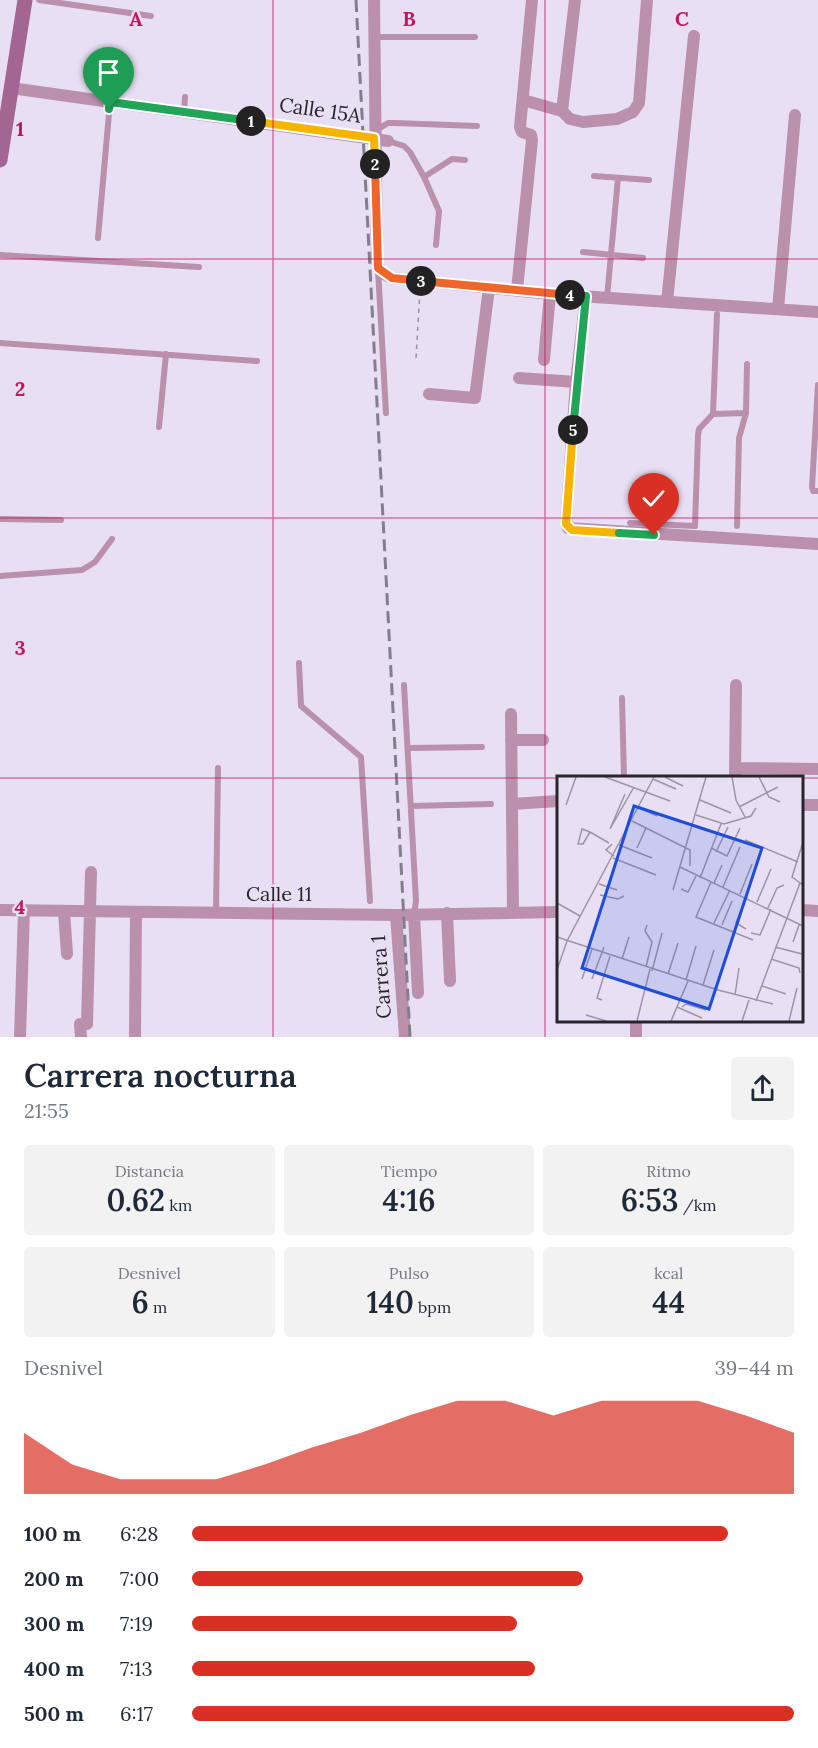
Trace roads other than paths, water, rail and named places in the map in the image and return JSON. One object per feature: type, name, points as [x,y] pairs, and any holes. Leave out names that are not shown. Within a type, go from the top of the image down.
[{"type":"main road","points":[[0,160],[25,0]]},
{"type":"street","points":[[374,0],[374,135],[378,268],[392,278],[550,294],[667,302],[717,310],[778,309],[818,312]]},
{"type":"street","points":[[518,290],[532,140],[531,135],[521,130],[532,0]]},
{"type":"street","points":[[561,111],[575,0]]},
{"type":"street","points":[[523,100],[561,111],[570,119],[583,122],[617,118],[633,112],[639,103],[647,0]]},
{"type":"street","points":[[667,302],[694,36]]},
{"type":"street","name":"Calle 15A","points":[[11,88],[374,135],[388,141]]},
{"type":"street","points":[[778,309],[795,115]]},
{"type":"street","points":[[429,394],[475,398],[489,288]]},
{"type":"street","points":[[544,360],[550,294]]},
{"type":"street","points":[[586,296],[576,382],[566,524],[568,528],[818,544]]},
{"type":"street","points":[[519,378],[576,382]]},
{"type":"street","points":[[736,685],[735,773],[818,769]]},
{"type":"street","points":[[511,714],[513,911]]},
{"type":"street","points":[[511,740],[543,740]]},
{"type":"street","points":[[512,804],[557,801]]},
{"type":"street","points":[[81,1037],[80,1024],[87,1024],[88,911],[91,872]]},
{"type":"street","name":"Calle 11","points":[[0,910],[216,914],[370,908],[396,915],[513,911],[557,912]]},
{"type":"street","points":[[20,1037],[24,910]]},
{"type":"street","points":[[64,911],[67,954]]},
{"type":"street","points":[[135,1037],[139,912]]},
{"type":"street","points":[[139,912],[143,1037]]},
{"type":"street","points":[[447,913],[450,981]]},
{"type":"street","points":[[414,914],[418,993]]},
{"type":"street","name":"Carrera 1","points":[[396,915],[405,1037]]},
{"type":"lane","points":[[39,0],[151,15]]},
{"type":"lane","points":[[374,37],[475,37]]},
{"type":"lane","points":[[184,112],[185,97]]},
{"type":"lane","points":[[98,237],[110,102]]},
{"type":"lane","points":[[374,135],[388,123],[477,126]]},
{"type":"lane","points":[[388,141],[404,146],[424,177],[439,211],[436,244]]},
{"type":"lane","points":[[424,177],[452,159],[465,160]]},
{"type":"lane","points":[[594,176],[649,180]]},
{"type":"lane","points":[[607,298],[618,178]]},
{"type":"lane","points":[[584,252],[642,258]]},
{"type":"lane","points":[[0,255],[199,267]]},
{"type":"lane","points":[[378,268],[386,413]]},
{"type":"lane","points":[[630,523],[695,526],[698,435],[699,429],[713,414],[717,310]]},
{"type":"lane","points":[[0,343],[257,361]]},
{"type":"lane","points":[[159,427],[166,354]]},
{"type":"lane","points":[[737,526],[739,438],[746,413],[747,364]]},
{"type":"lane","points":[[818,385],[812,487],[813,490],[818,491]]},
{"type":"lane","points":[[713,414],[746,413]]},
{"type":"lane","points":[[0,519],[61,520]]},
{"type":"lane","points":[[0,576],[82,570],[95,562],[112,538]]},
{"type":"lane","points":[[299,663],[301,706],[361,757],[370,908]]},
{"type":"lane","points":[[404,685],[412,806],[416,901],[414,914]]},
{"type":"lane","points":[[622,698],[624,776]]},
{"type":"lane","points":[[409,748],[482,747]]},
{"type":"lane","points":[[216,914],[218,768]]},
{"type":"lane","points":[[412,806],[491,804]]},
{"type":"railway","points":[[356,0],[410,1037]]}]
